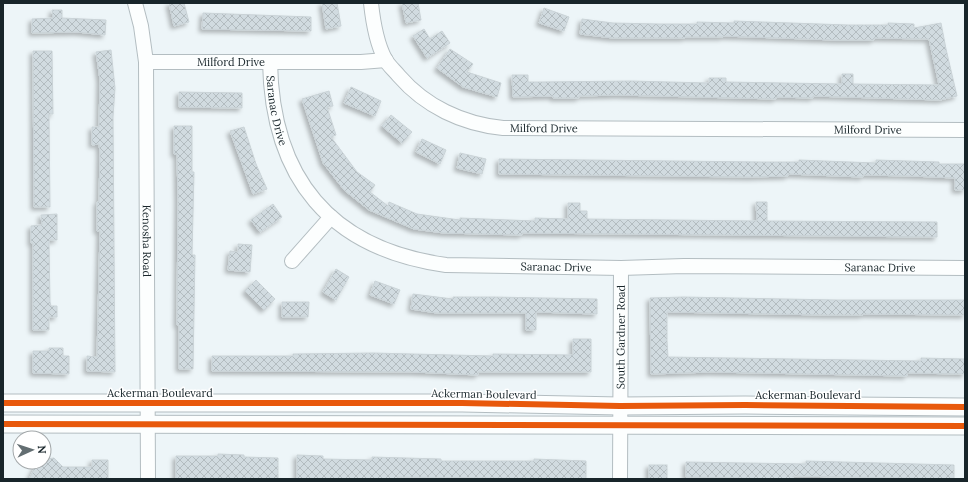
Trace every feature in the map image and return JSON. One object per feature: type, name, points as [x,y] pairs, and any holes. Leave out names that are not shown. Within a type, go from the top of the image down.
[{"type":"street","name":"Kenosha Road","points":[[135,3],[141,26],[146,62],[148,479]]},
{"type":"street","points":[[371,3],[374,26],[386,60]]},
{"type":"street","name":"Milford Drive","points":[[146,62],[360,62],[386,60],[421,98],[435,107],[456,117],[495,127],[965,130]]},
{"type":"street","name":"Saranac Drive","points":[[270,62],[273,109],[286,154],[301,181],[331,217],[351,234],[371,245],[398,256],[421,262],[446,265],[621,268],[692,266],[965,268]]},
{"type":"street","points":[[292,261],[331,217]]},
{"type":"street","name":"South Gardner Road","points":[[620,479],[621,268]]},
{"type":"street","name":"Ackerman Boulevard","points":[[3,403],[446,403],[620,406],[745,405],[965,407]]},
{"type":"street","points":[[3,424],[965,426]]},
{"type":"building","points":[[169,3],[184,3],[189,22],[174,26]]},
{"type":"building","points":[[322,3],[337,3],[341,26],[326,29]]},
{"type":"building","points":[[402,3],[418,3],[421,20],[406,23]]},
{"type":"building","points":[[544,8],[569,17],[564,31],[539,23]]},
{"type":"building","points":[[52,10],[62,10],[62,18],[106,20],[105,35],[77,32],[32,33],[32,19],[53,18]]},
{"type":"building","points":[[203,13],[311,17],[311,31],[202,29]]},
{"type":"building","points":[[582,19],[613,23],[659,24],[697,24],[697,22],[734,23],[734,21],[848,25],[888,25],[888,23],[914,24],[914,28],[941,23],[957,96],[940,100],[813,96],[813,98],[776,97],[776,99],[618,95],[579,96],[579,98],[553,98],[553,96],[513,97],[512,75],[528,75],[528,82],[631,81],[709,83],[709,78],[726,78],[726,82],[842,84],[842,74],[853,74],[853,84],[939,85],[929,39],[874,38],[874,40],[836,40],[723,36],[685,38],[613,38],[580,34]]},
{"type":"building","points":[[424,29],[430,39],[442,31],[450,43],[427,58],[413,36]]},
{"type":"building","points":[[450,49],[473,64],[467,72],[501,83],[497,97],[463,87],[437,68]]},
{"type":"building","points":[[111,50],[115,88],[113,117],[115,372],[87,371],[87,356],[97,357],[100,231],[97,231],[97,202],[99,202],[100,153],[99,144],[92,145],[92,127],[99,127],[100,80],[96,52]]},
{"type":"building","points":[[33,51],[52,51],[53,114],[49,114],[50,207],[34,207]]},
{"type":"building","points":[[351,87],[381,101],[375,116],[344,103]]},
{"type":"building","points":[[329,91],[333,106],[327,107],[336,135],[331,137],[357,172],[375,185],[370,192],[388,206],[389,202],[417,214],[460,220],[460,218],[535,221],[535,218],[568,219],[568,203],[580,203],[580,211],[587,211],[587,219],[757,221],[756,202],[767,202],[767,221],[937,222],[937,237],[522,233],[522,235],[444,233],[414,229],[369,210],[344,190],[323,163],[302,99]]},
{"type":"building","points":[[179,92],[242,93],[242,108],[179,107]]},
{"type":"building","points":[[391,115],[412,132],[402,143],[382,126]]},
{"type":"building","points":[[174,126],[192,126],[192,172],[194,172],[192,255],[195,255],[193,369],[179,369],[179,325],[177,325],[178,200],[177,154],[174,154]]},
{"type":"building","points":[[244,127],[256,164],[267,189],[253,194],[230,131]]},
{"type":"building","points":[[422,139],[446,150],[440,164],[416,152]]},
{"type":"building","points":[[460,153],[486,159],[482,174],[457,168]]},
{"type":"building","points":[[499,159],[762,162],[799,162],[799,160],[876,163],[876,160],[939,162],[939,164],[965,164],[965,190],[955,190],[955,178],[912,176],[863,175],[863,177],[788,174],[788,176],[751,177],[499,174]]},
{"type":"building","points":[[273,204],[282,217],[260,232],[251,220]]},
{"type":"building","points":[[57,214],[57,240],[50,240],[49,243],[50,302],[51,306],[57,306],[57,317],[49,317],[49,330],[33,330],[33,243],[31,243],[31,226],[42,225],[41,215]]},
{"type":"building","points":[[238,244],[252,245],[250,272],[228,270],[230,251],[238,252]]},
{"type":"building","points":[[336,269],[349,277],[336,300],[323,292]]},
{"type":"building","points":[[256,280],[275,299],[264,310],[245,291]]},
{"type":"building","points":[[375,281],[400,290],[394,304],[370,295]]},
{"type":"building","points":[[413,294],[453,299],[453,297],[493,297],[597,299],[597,314],[536,312],[536,330],[526,330],[526,313],[437,313],[411,309]]},
{"type":"building","points":[[683,297],[837,300],[965,300],[965,315],[827,315],[667,312],[667,341],[668,357],[921,361],[921,358],[965,359],[965,374],[907,373],[907,376],[711,372],[651,374],[650,298]]},
{"type":"building","points":[[282,302],[309,302],[308,317],[282,317]]},
{"type":"building","points":[[573,339],[591,339],[591,372],[478,372],[478,375],[414,372],[212,371],[212,356],[293,356],[293,354],[373,353],[493,356],[493,354],[573,355]]},
{"type":"building","points":[[49,348],[63,348],[63,356],[69,356],[69,374],[33,373],[33,351],[49,351]]},
{"type":"building","points":[[218,454],[244,455],[244,457],[278,458],[278,479],[176,479],[176,456],[218,456]]},
{"type":"building","points":[[297,455],[323,456],[323,459],[372,460],[372,457],[441,459],[441,461],[534,461],[534,459],[586,461],[586,479],[398,477],[398,479],[297,479]]},
{"type":"building","points":[[52,458],[54,458],[63,467],[92,467],[92,460],[108,460],[108,479],[29,479],[34,470],[52,470]]},
{"type":"building","points":[[806,461],[954,465],[954,479],[793,476],[793,479],[686,477],[686,462],[806,464]]},
{"type":"building","points":[[649,465],[667,465],[667,479],[649,479]]},
{"type":"cycle path","points":[[3,403],[462,403],[620,406],[745,405],[965,407]]},
{"type":"cycle path","points":[[3,424],[965,426]]}]
